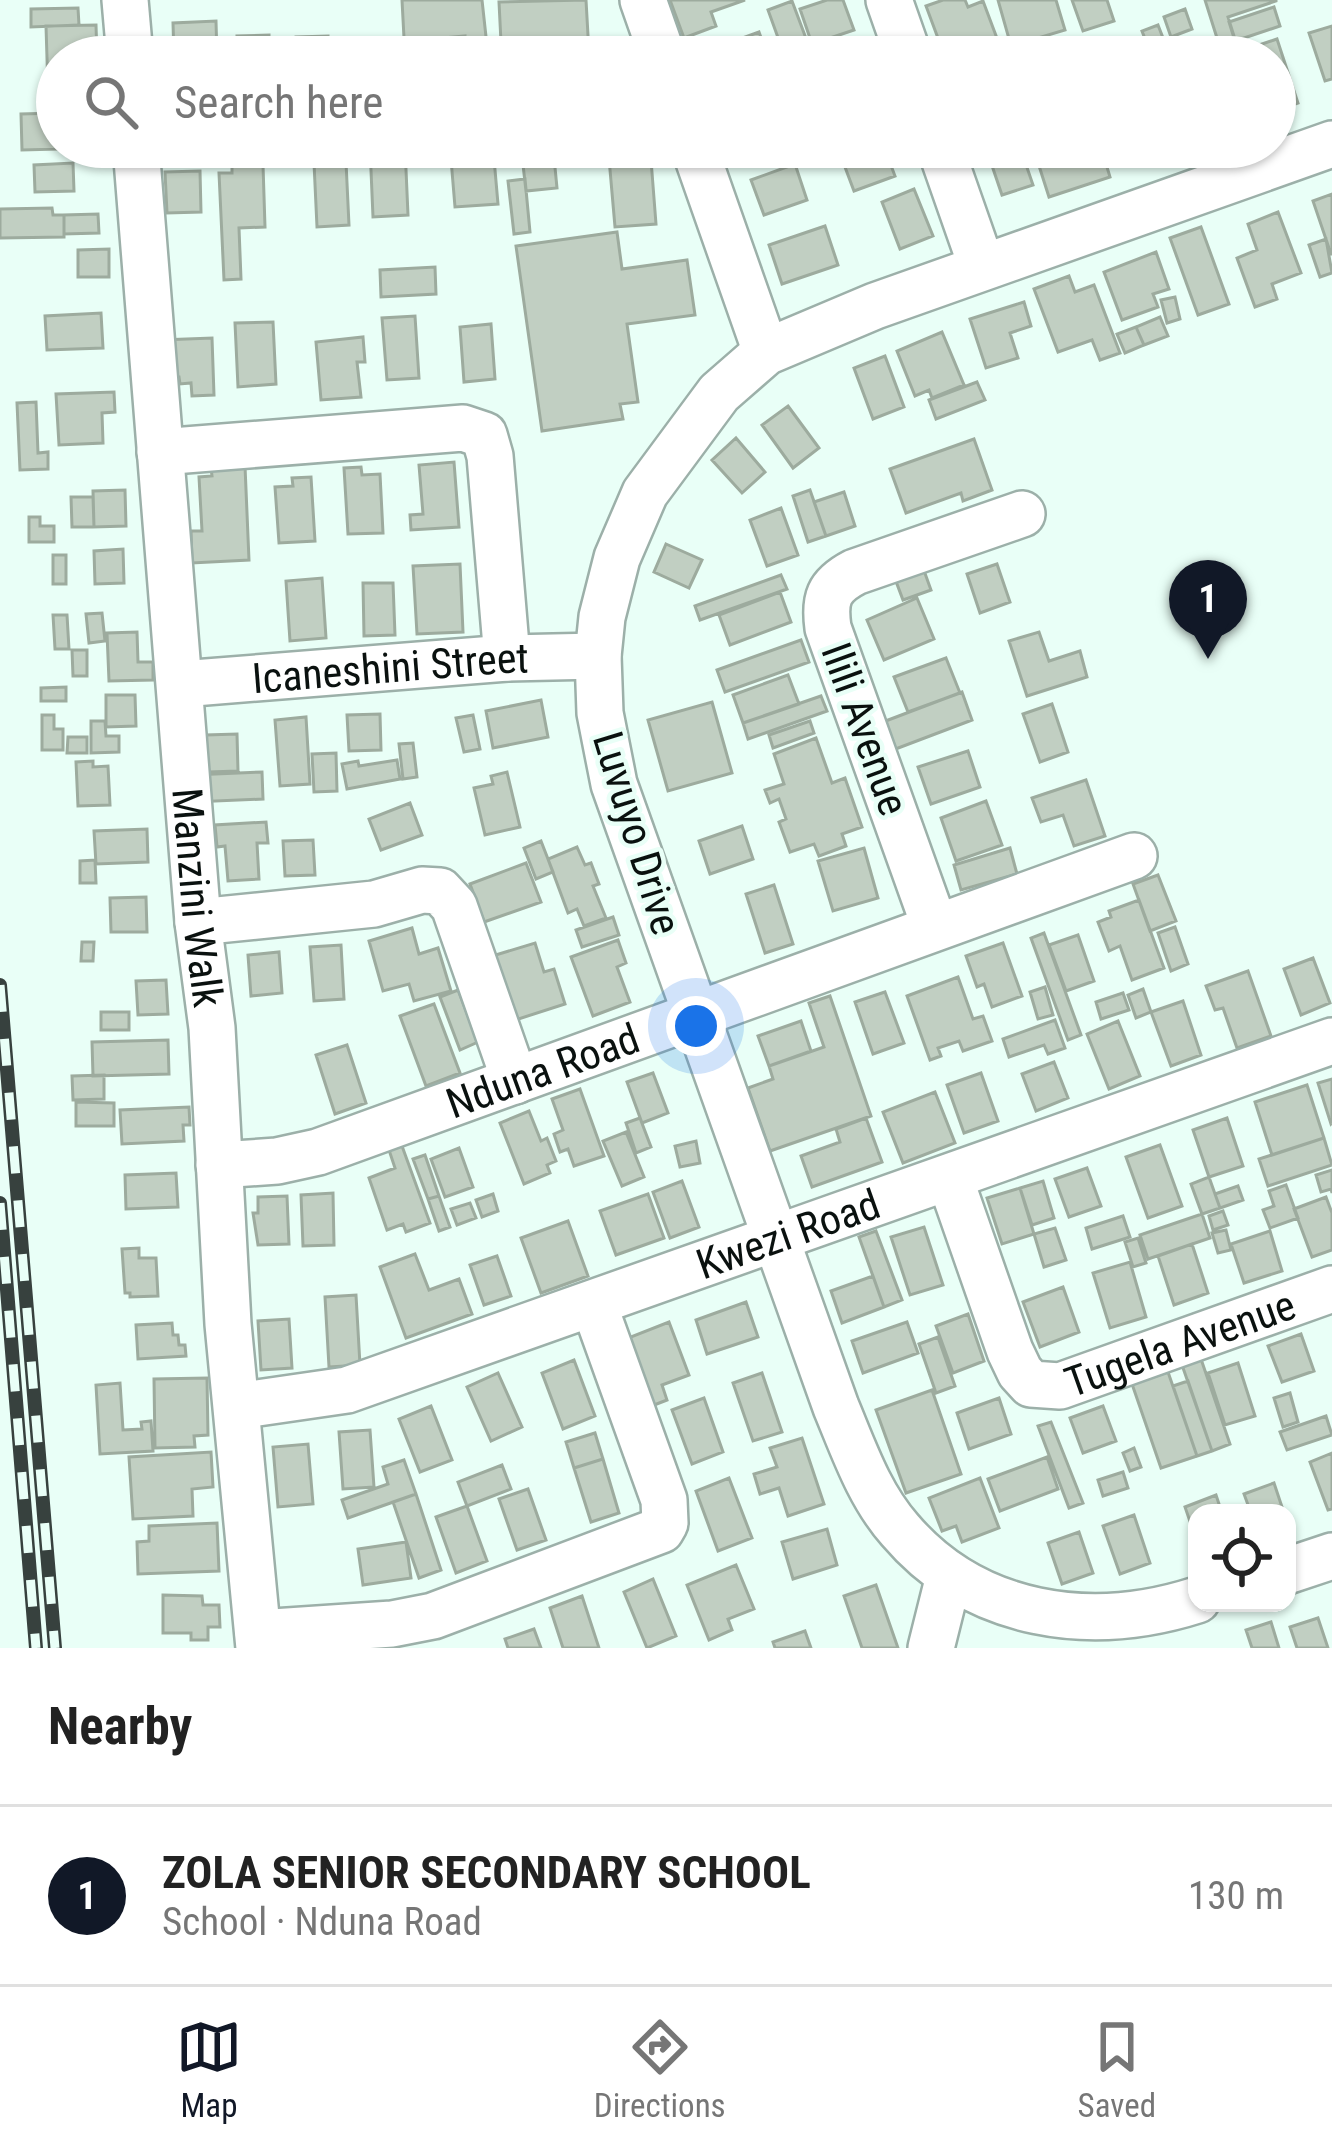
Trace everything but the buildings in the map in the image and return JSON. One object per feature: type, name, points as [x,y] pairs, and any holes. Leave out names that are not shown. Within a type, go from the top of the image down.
[{"type":"street","points":[[125,0],[128,36]]},
{"type":"street","points":[[643,0],[656,36]]},
{"type":"street","points":[[889,0],[902,36]]},
{"type":"street","name":"Luvuyo Drive","points":[[1296,157],[1332,144]]},
{"type":"street","name":"Manzini Walk","points":[[138,168],[259,1640]]},
{"type":"street","points":[[701,168],[766,352]]},
{"type":"street","points":[[947,168],[982,267]]},
{"type":"street","name":"Luvuyo Drive","points":[[1188,1602],[1124,1618],[1072,1618],[1006,1603],[949,1576],[900,1530],[866,1481],[614,784],[600,713],[598,656],[602,616],[617,558],[645,494],[719,392],[766,352],[982,267],[1264,168]]},
{"type":"street","points":[[160,452],[463,428],[484,435],[490,456],[507,658]]},
{"type":"street","name":"Ilili Avenue","points":[[935,927],[828,628],[828,594],[837,582],[855,572],[1022,514]]},
{"type":"street","name":"Icaneshini Street","points":[[182,684],[507,658],[598,656]]},
{"type":"street","name":"Nduna Road","points":[[219,1165],[318,1152],[1134,856]]},
{"type":"street","points":[[197,922],[374,904],[422,890],[440,891],[454,906],[515,1081]]},
{"type":"street","name":"Kwezi Road","points":[[237,1406],[347,1390],[1332,1042]]},
{"type":"street","name":"Tugela Avenue","points":[[950,1179],[1010,1351],[1031,1384],[1060,1386],[1332,1289]]},
{"type":"street","points":[[259,1640],[434,1616],[661,1530],[664,1500],[594,1305]]},
{"type":"street","points":[[1296,1568],[1332,1556]]},
{"type":"street","points":[[931,1648],[949,1576]]},
{"type":"railway","points":[[0,985],[55,1648]]},
{"type":"railway","points":[[0,1203],[36,1648]]},
{"type":"place","name":"ZOLA SENIOR SECONDARY SCHOOL","points":[[1208,659]]}]
